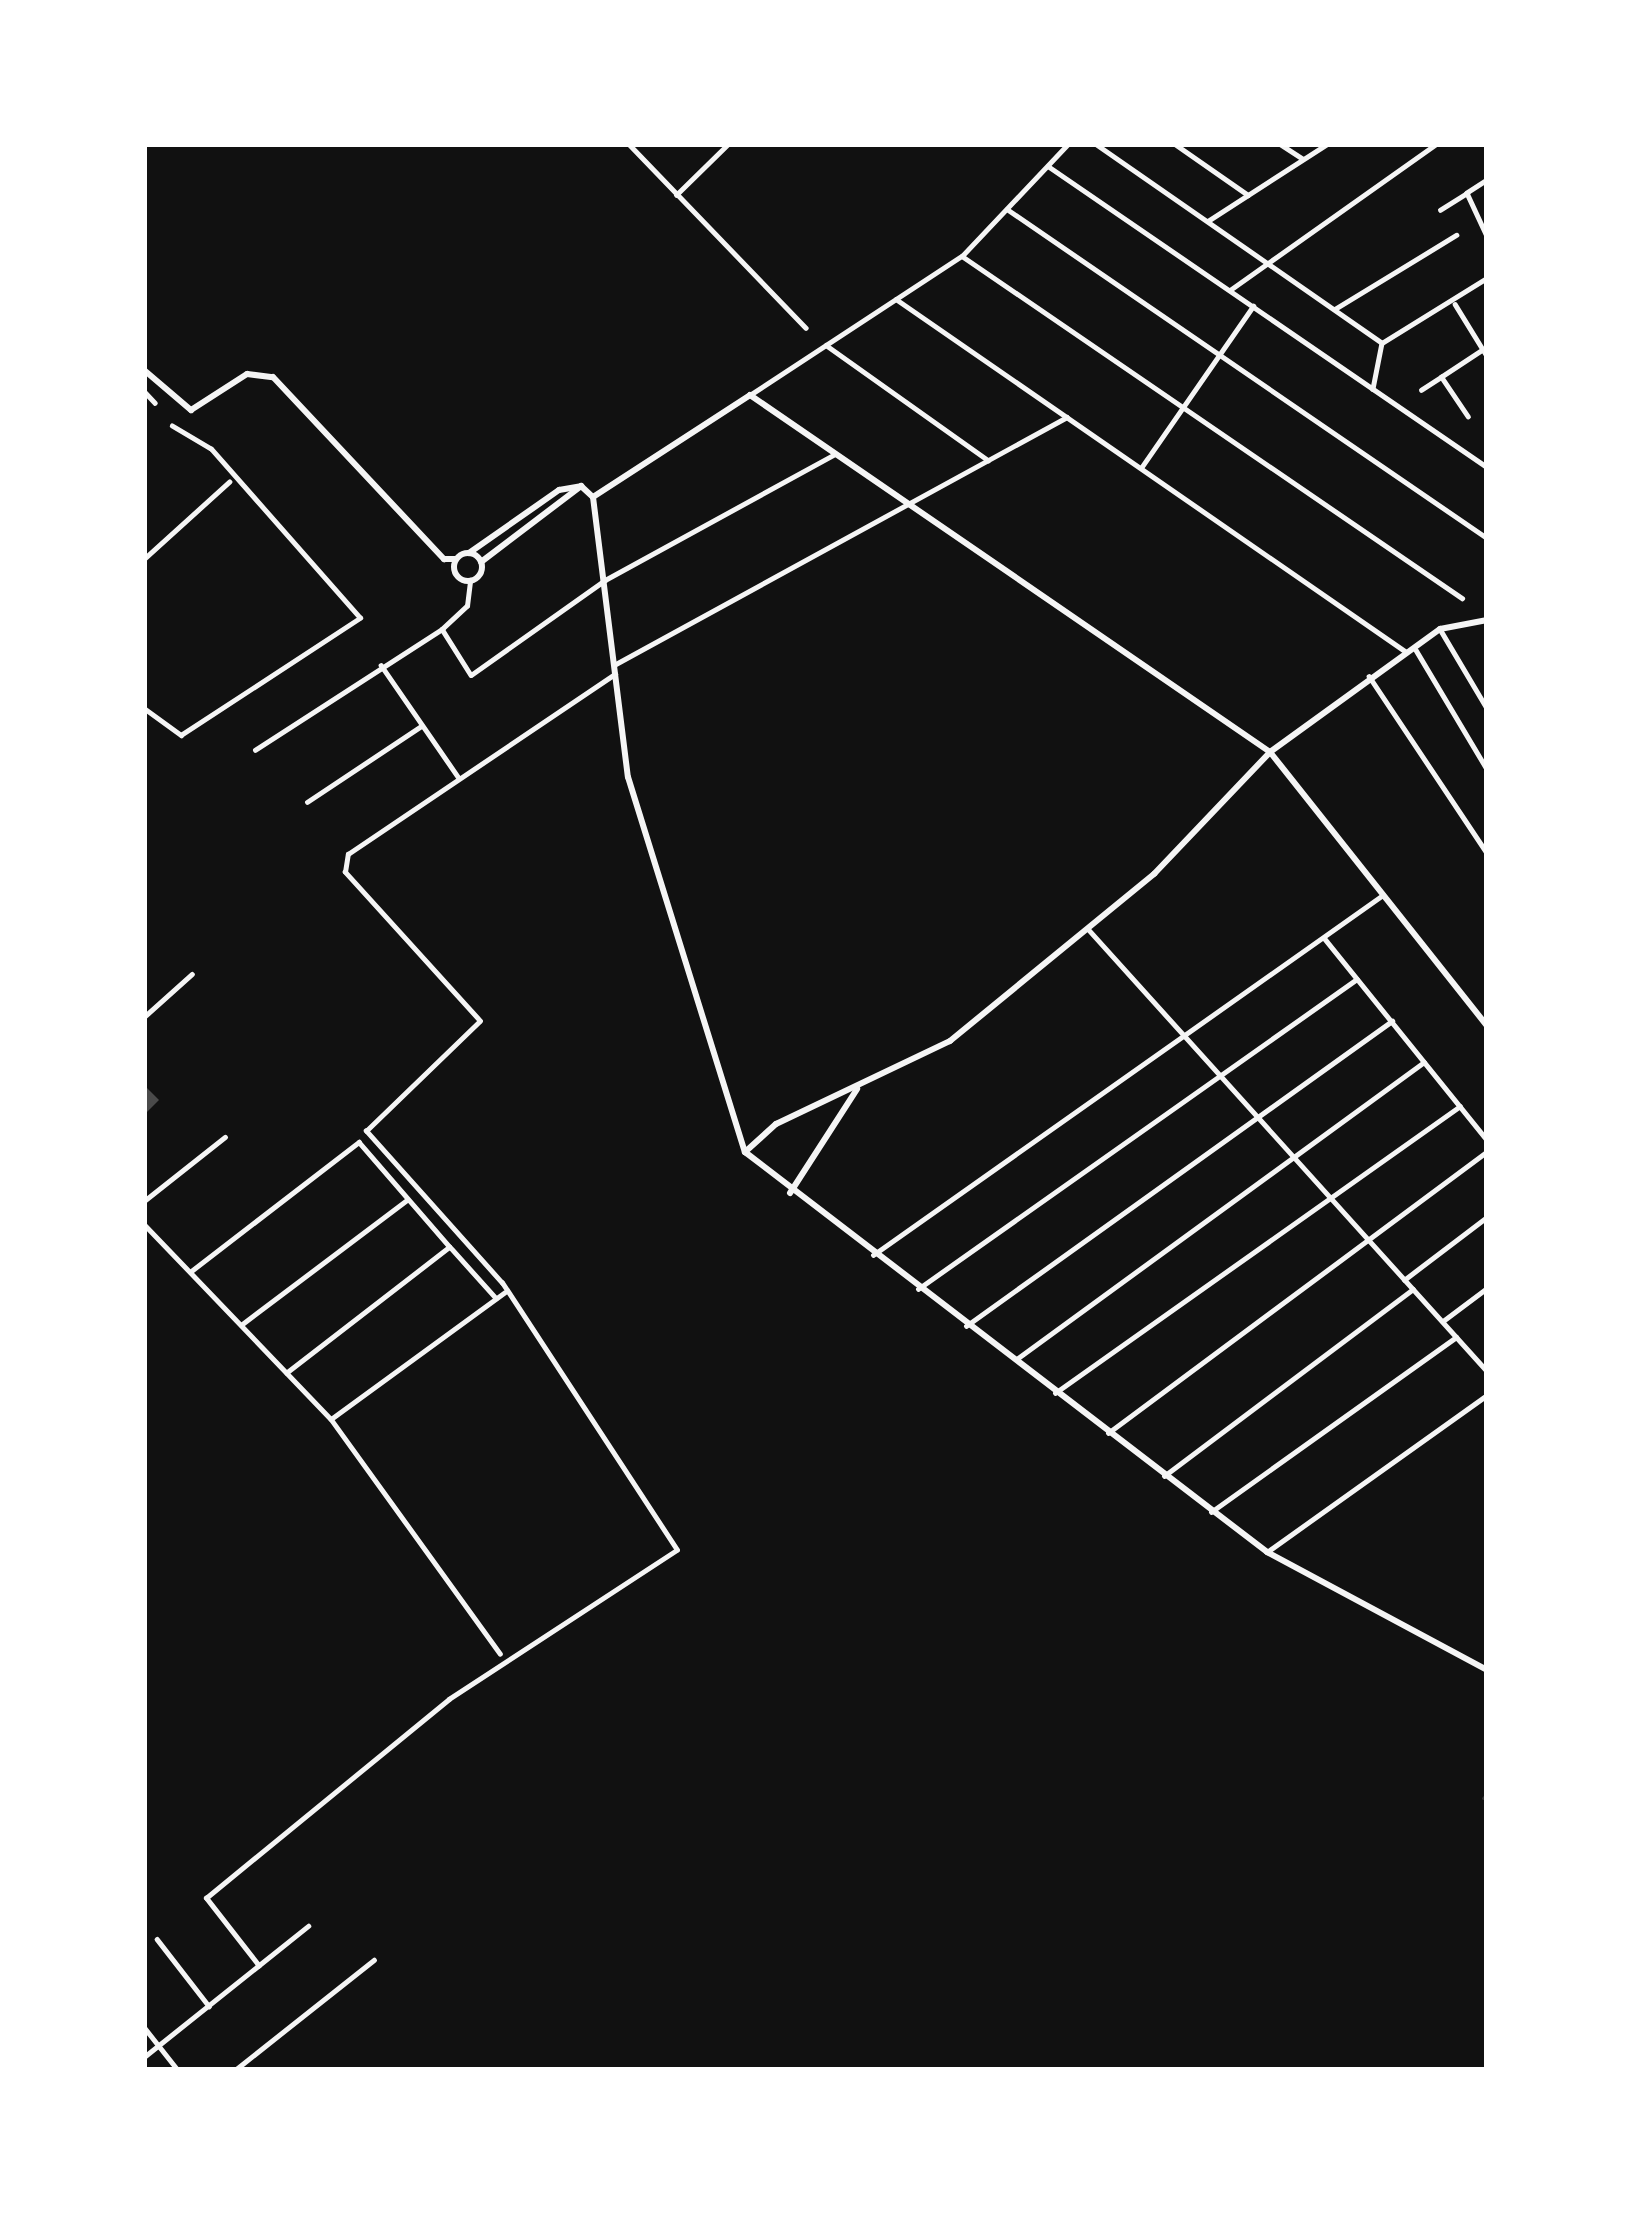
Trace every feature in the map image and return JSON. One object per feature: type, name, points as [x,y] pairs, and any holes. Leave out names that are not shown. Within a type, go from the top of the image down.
[{"type":"street","points":[[629,144],[806,328]]},
{"type":"street","points":[[637,152],[645,144]]},
{"type":"street","points":[[676,195],[728,144]]},
{"type":"street","points":[[593,497],[962,256],[1068,144]]},
{"type":"street","points":[[1096,144],[1382,343]]},
{"type":"street","points":[[1175,144],[1248,195]]},
{"type":"street","points":[[1280,144],[1303,159]]},
{"type":"street","points":[[1208,221],[1327,144]]},
{"type":"street","points":[[1229,290],[1436,144]]},
{"type":"street","points":[[1048,166],[1487,467]]},
{"type":"street","points":[[1439,210],[1487,180]]},
{"type":"street","points":[[1467,194],[1487,236]]},
{"type":"street","points":[[1007,208],[1487,538]]},
{"type":"street","points":[[1335,309],[1456,235]]},
{"type":"street","points":[[962,256],[1462,598]]},
{"type":"street","points":[[1382,343],[1455,304],[1487,278]]},
{"type":"street","points":[[896,299],[1413,652],[1487,769]]},
{"type":"street","points":[[1421,390],[1485,353],[1455,304]]},
{"type":"street","points":[[1141,468],[1252,306]]},
{"type":"street","points":[[1373,389],[1382,343]]},
{"type":"street","points":[[826,345],[988,460]]},
{"type":"street","points":[[144,370],[186,410]]},
{"type":"street","points":[[144,708],[181,736],[360,618],[230,482],[211,449],[176,427],[186,410],[247,374],[268,374],[444,559],[469,553],[559,490],[581,486]]},
{"type":"street","points":[[1441,377],[1468,417]]},
{"type":"street","points":[[144,391],[155,403]]},
{"type":"street","points":[[750,395],[1270,752],[1487,1025]]},
{"type":"street","points":[[259,1966],[206,1898],[449,1699],[676,1550],[507,1290],[366,1131],[479,1021],[345,872],[348,854],[615,669],[1067,417]]},
{"type":"street","points":[[442,628],[471,675],[605,580],[836,454]]},
{"type":"street","points":[[144,559],[230,482]]},
{"type":"street","points":[[581,486],[593,497],[643,843],[745,1152],[790,1193],[1267,1552],[1487,1670]]},
{"type":"street","points":[[256,750],[380,664],[442,628],[467,606],[470,580],[481,562],[581,486]]},
{"type":"street","points":[[469,553],[481,562]]},
{"type":"street","points":[[456,559],[470,580]]},
{"type":"street","points":[[745,1152],[813,1108],[950,1041],[1089,929],[1270,752],[1440,629],[1487,620]]},
{"type":"street","points":[[1440,629],[1487,708]]},
{"type":"street","points":[[380,664],[459,779]]},
{"type":"street","points":[[1369,676],[1487,853]]},
{"type":"street","points":[[307,802],[420,727]]},
{"type":"street","points":[[872,1255],[1383,895]]},
{"type":"street","points":[[1089,929],[1485,1366]]},
{"type":"street","points":[[1325,939],[1487,1140]]},
{"type":"street","points":[[144,1017],[192,974]]},
{"type":"street","points":[[918,1289],[1358,979]]},
{"type":"street","points":[[966,1325],[1392,1021]]},
{"type":"street","points":[[1013,1361],[1424,1062]]},
{"type":"street","points":[[790,1193],[828,1122],[860,1087]]},
{"type":"street","points":[[1055,1393],[1460,1106]]},
{"type":"street","points":[[813,1108],[828,1122]]},
{"type":"street","points":[[144,1201],[225,1137]]},
{"type":"street","points":[[190,1272],[359,1142],[496,1298]]},
{"type":"street","points":[[1108,1433],[1487,1152]]},
{"type":"street","points":[[241,1325],[407,1200]]},
{"type":"street","points":[[1405,1280],[1487,1216]]},
{"type":"street","points":[[144,1224],[331,1419],[500,1653]]},
{"type":"street","points":[[287,1373],[450,1246]]},
{"type":"street","points":[[1442,1321],[1487,1288]]},
{"type":"street","points":[[1164,1476],[1413,1289]]},
{"type":"street","points":[[331,1419],[507,1290]]},
{"type":"street","points":[[1211,1512],[1456,1337]]},
{"type":"street","points":[[1267,1552],[1487,1396]]},
{"type":"street","points":[[144,2057],[308,1926]]},
{"type":"street","points":[[157,1939],[209,2006]]},
{"type":"street","points":[[235,2070],[374,1960]]},
{"type":"street","points":[[144,2027],[178,2070]]},
{"type":"building","points":[[144,1085],[159,1100],[144,1115]]},
{"type":"waterway","points":[[1483,1798],[1487,1794]]}]
